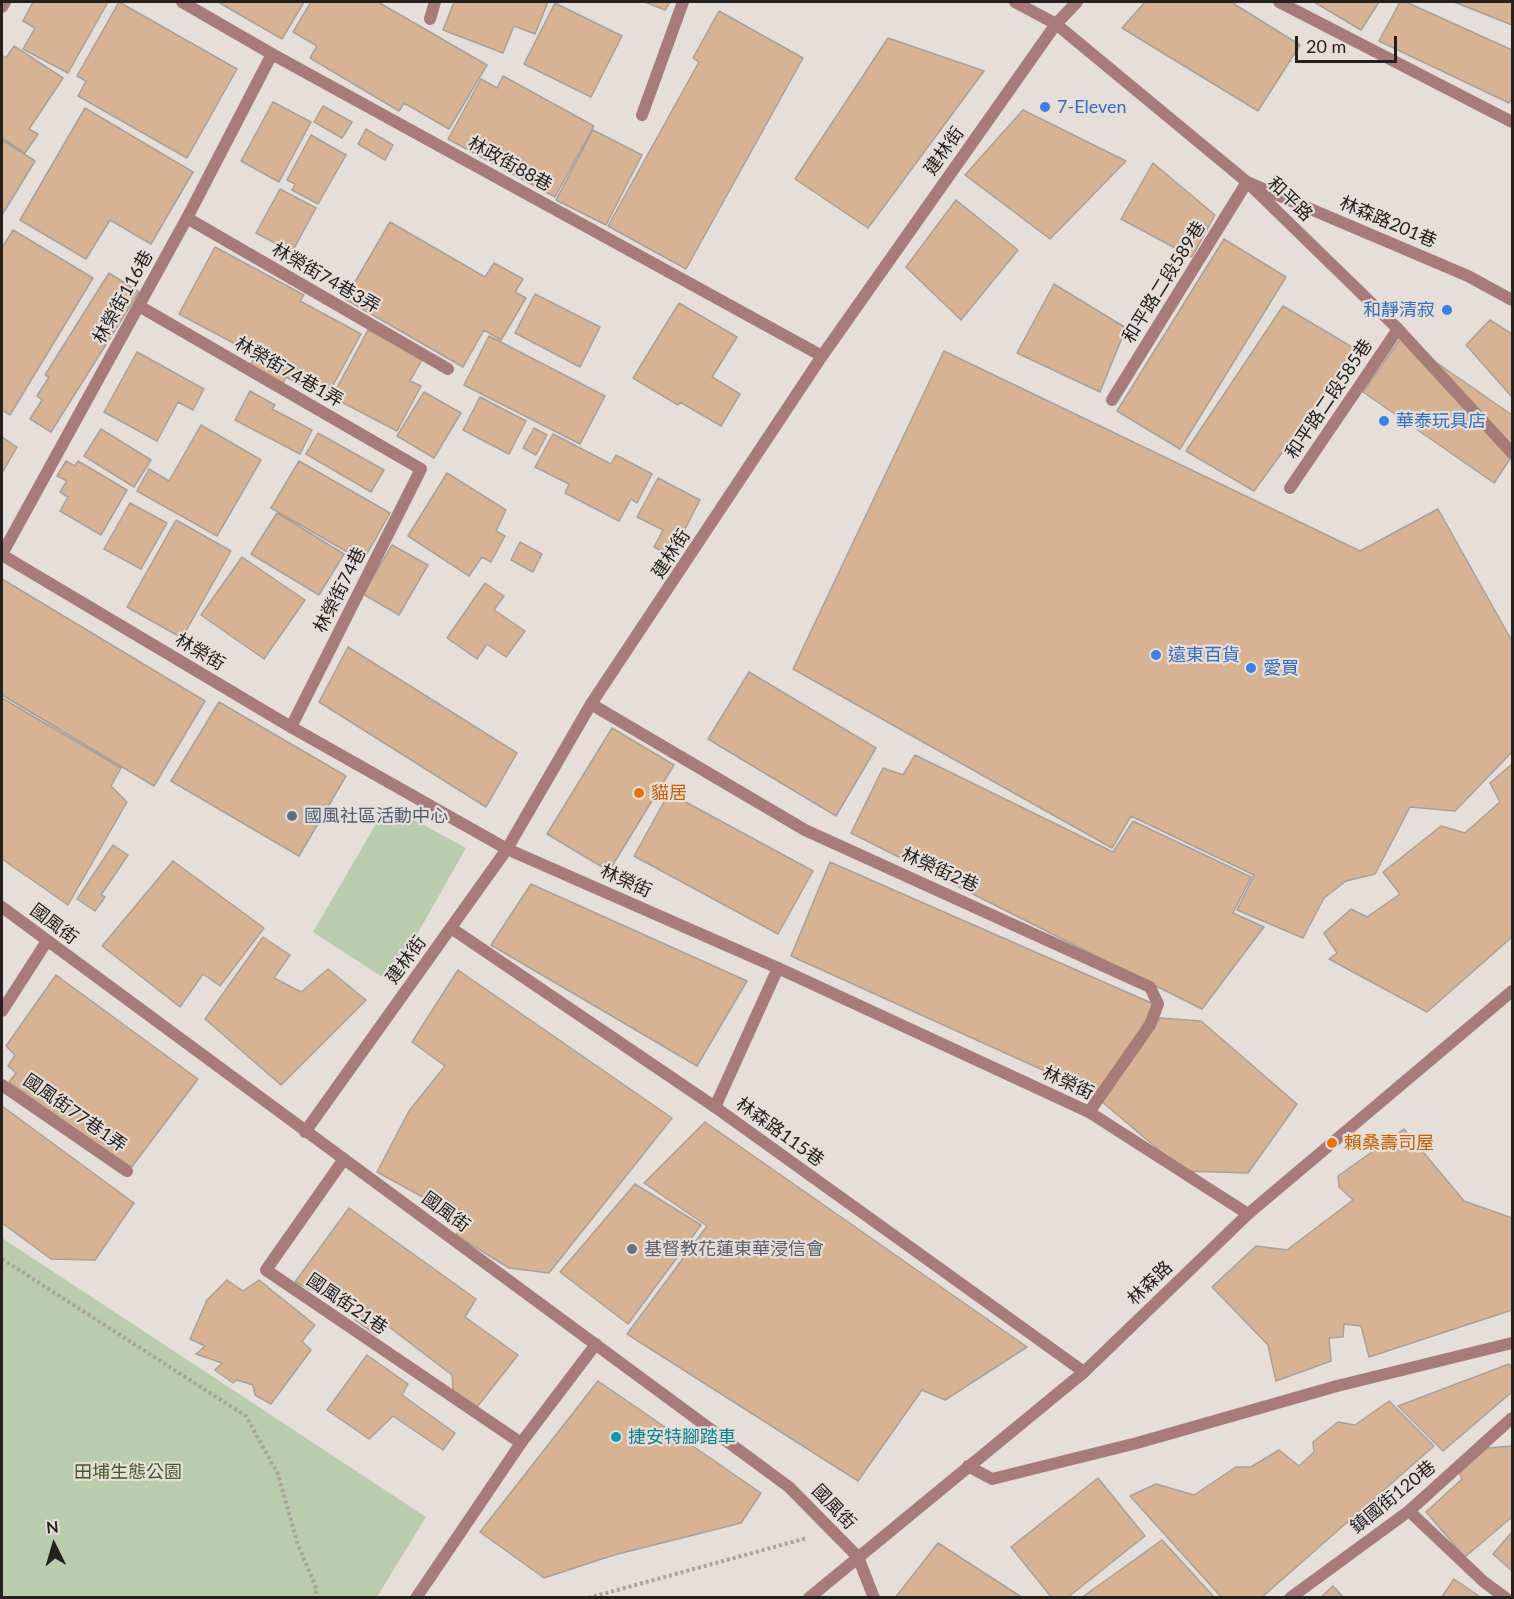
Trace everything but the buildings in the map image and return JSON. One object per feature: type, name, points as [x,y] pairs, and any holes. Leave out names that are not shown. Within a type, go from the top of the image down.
[{"type":"street","points":[[2,7],[5,2]]},
{"type":"street","name":"林政街88巷","points":[[182,2],[272,54],[822,356]]},
{"type":"street","points":[[430,19],[435,2]]},
{"type":"street","points":[[642,115],[684,2]]},
{"type":"street","name":"和平路","points":[[1015,2],[1056,24],[1247,182],[1398,329],[1512,453]]},
{"type":"street","name":"建林街","points":[[304,1132],[507,849],[591,704],[822,356],[1056,24],[1077,2]]},
{"type":"street","points":[[1279,2],[1512,122]]},
{"type":"street","name":"林榮街116巷","points":[[2,555],[187,218],[272,54]]},
{"type":"street","name":"林森路201巷","points":[[1247,182],[1468,276],[1512,300]]},
{"type":"street","name":"和平路二段589巷","points":[[1112,400],[1247,182]]},
{"type":"street","name":"林榮街74巷3弄","points":[[187,218],[448,369]]},
{"type":"street","name":"林榮街74巷1弄","points":[[139,306],[421,469]]},
{"type":"street","name":"和平路二段585巷","points":[[1290,488],[1398,329]]},
{"type":"street","name":"林榮街74巷","points":[[291,727],[421,469]]},
{"type":"street","name":"林榮街","points":[[2,555],[291,727],[507,849],[778,968],[1089,1112],[1248,1214]]},
{"type":"street","name":"林榮街2巷","points":[[591,704],[805,830],[1150,987],[1158,1004],[1150,1025],[1089,1112]]},
{"type":"street","name":"國風街","points":[[2,907],[304,1132],[344,1159],[789,1487],[858,1557]]},
{"type":"street","name":"林森路115巷","points":[[451,928],[715,1107],[1084,1372]]},
{"type":"street","points":[[2,1011],[47,941]]},
{"type":"street","points":[[715,1107],[778,968]]},
{"type":"street","name":"林森路","points":[[809,1598],[1084,1372],[1248,1214],[1512,991]]},
{"type":"street","name":"國風街77巷1弄","points":[[2,1085],[128,1171]]},
{"type":"street","name":"國風街21巷","points":[[344,1159],[266,1270],[521,1443]]},
{"type":"street","points":[[968,1466],[992,1479],[1137,1443],[1337,1386],[1512,1343]]},
{"type":"street","points":[[416,1598],[521,1443],[596,1344]]},
{"type":"street","name":"鎮國街120巷","points":[[1290,1598],[1408,1511],[1512,1418]]},
{"type":"street","points":[[1408,1511],[1484,1582],[1506,1598]]},
{"type":"street","points":[[858,1557],[874,1598]]},
{"type":"path","points":[[2,1259],[246,1416],[278,1474],[297,1542],[317,1590],[313,1598]]},
{"type":"path","points":[[588,1598],[833,1532]]},
{"type":"green space","points":[[387,805],[466,848],[390,982],[313,932]]},
{"type":"green space","name":"田埔生態公園","points":[[2,1238],[426,1517],[377,1597],[2,1597]]},
{"type":"place","name":"7-Eleven","points":[[1045,107]]},
{"type":"place","name":"和靜清寂","points":[[1447,310]]},
{"type":"place","name":"華泰玩具店","points":[[1384,421]]},
{"type":"place","name":"遠東百貨","points":[[1156,655]]},
{"type":"place","name":"愛買","points":[[1251,668]]},
{"type":"place","name":"貓居","points":[[639,793]]},
{"type":"place","name":"國風社區活動中心","points":[[292,816]]},
{"type":"place","name":"賴桑壽司屋","points":[[1332,1143]]},
{"type":"place","name":"基督教花蓮東華浸信會","points":[[632,1249]]},
{"type":"place","name":"捷安特腳踏車","points":[[616,1437]]}]
